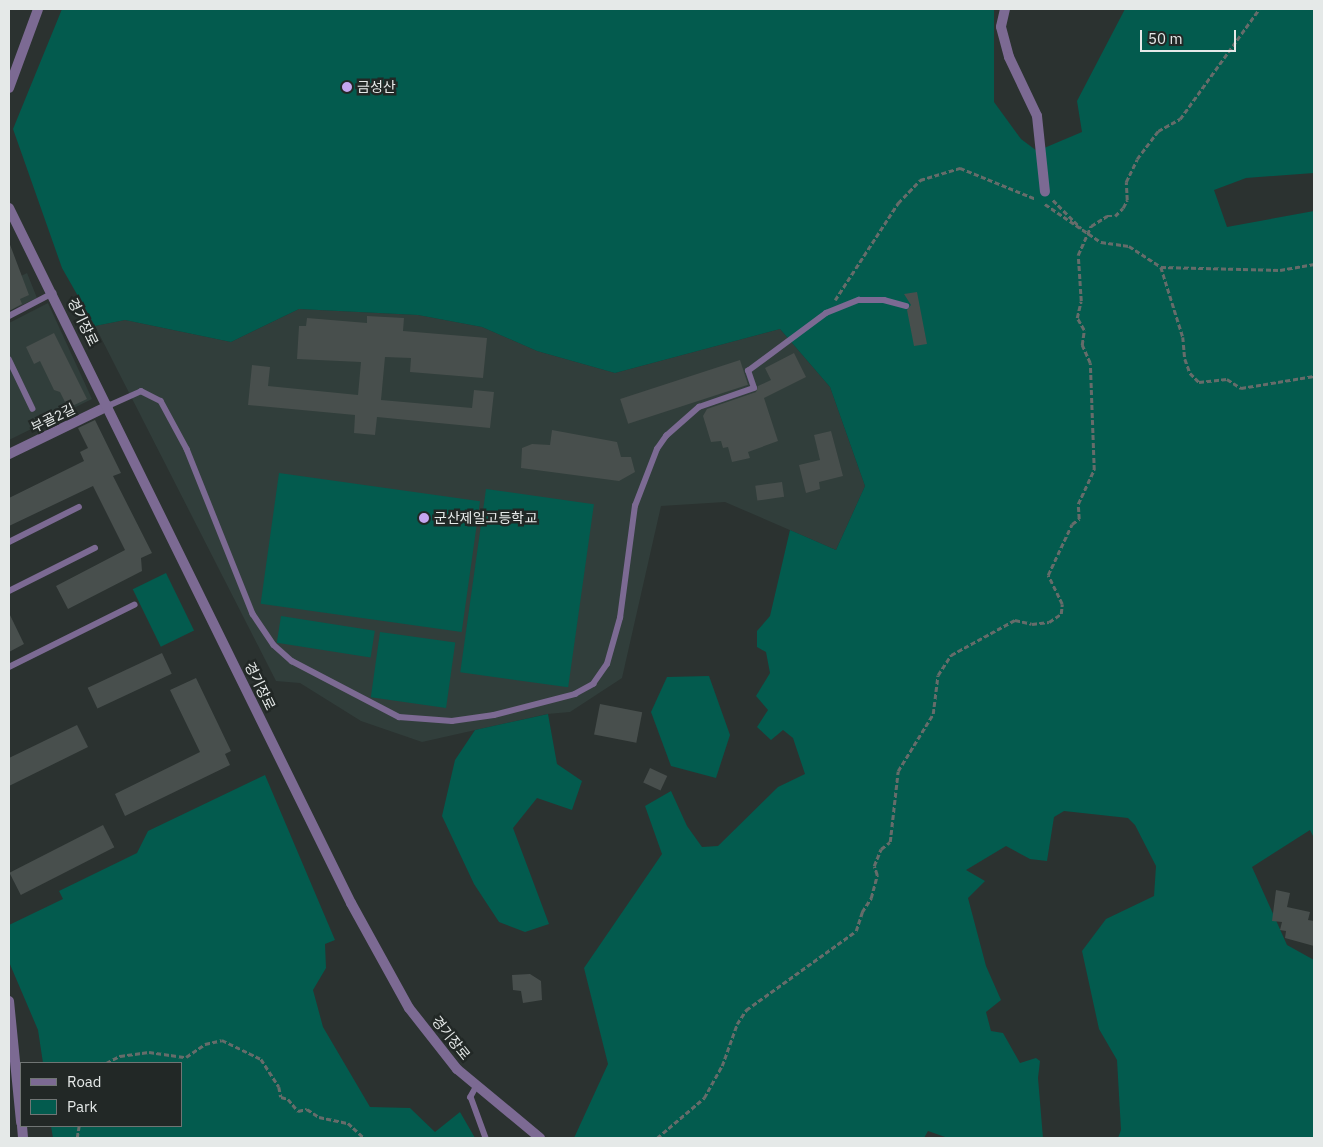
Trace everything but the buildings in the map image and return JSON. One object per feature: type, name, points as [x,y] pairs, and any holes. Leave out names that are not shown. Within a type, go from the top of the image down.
[{"type":"street","points":[[9,88],[38,9]]},
{"type":"street","points":[[1005,9],[1001,27],[1009,57],[1037,116],[1045,192]]},
{"type":"street","name":"경기장로","points":[[9,208],[53,293],[351,903],[409,1008],[457,1068],[540,1138]]},
{"type":"street","name":"부골2길","points":[[9,454],[108,406]]},
{"type":"street","points":[[9,1001],[20,1112]]},
{"type":"lane","points":[[9,316],[53,293]]},
{"type":"lane","points":[[108,406],[141,391],[161,401],[198,475],[253,614],[274,645],[292,661],[399,717],[452,721],[494,715],[566,696],[593,684],[607,664],[618,627],[635,506],[657,449],[666,436],[700,407],[754,388],[748,371],[826,313],[859,300],[884,300],[906,306]]},
{"type":"lane","points":[[9,359],[33,409]]},
{"type":"lane","points":[[9,542],[79,507]]},
{"type":"lane","points":[[9,591],[95,548]]},
{"type":"lane","points":[[9,667],[134,605]]},
{"type":"lane","points":[[477,1086],[470,1097],[486,1138]]},
{"type":"path","points":[[657,1138],[704,1098],[746,1010],[856,931],[862,912],[871,898],[876,875],[874,866],[881,849],[890,842],[898,771],[933,714],[938,675],[951,655],[1015,620],[1032,624],[1048,622],[1061,614],[1062,604],[1048,575],[1072,524],[1078,519],[1078,504],[1094,470],[1090,363],[1082,345],[1084,330],[1077,318],[1081,301],[1078,255],[1087,234],[1098,221],[1115,216],[1123,208],[1126,200],[1126,182],[1136,159],[1158,130],[1180,119],[1258,9]]},
{"type":"path","points":[[826,313],[898,204],[920,180],[940,172],[960,168],[1015,188],[1045,204],[1087,234],[1108,245],[1129,246],[1162,267],[1280,270],[1314,264]]},
{"type":"path","points":[[1045,192],[1087,234]]},
{"type":"path","points":[[1162,267],[1183,337],[1185,359],[1190,373],[1199,382],[1227,379],[1241,388],[1314,376]]},
{"type":"path","points":[[108,1062],[120,1056],[149,1052],[186,1057],[205,1044],[222,1040],[261,1059],[279,1087],[281,1098],[288,1099],[298,1111],[307,1109],[319,1118],[348,1123],[364,1138]]},
{"type":"shaded area","points":[[27,273],[37,298],[9,311],[9,282]]},
{"type":"shaded area","points":[[48,303],[92,399],[9,440],[9,323]]},
{"type":"shaded area","name":"군산제일고등학교","points":[[299,309],[418,315],[482,327],[537,351],[615,373],[780,329],[830,387],[865,486],[836,550],[725,502],[661,506],[622,678],[570,712],[547,714],[422,742],[361,721],[300,683],[276,681],[95,326],[125,320],[231,342]]},
{"type":"green space","points":[[62,9],[994,9],[994,102],[1021,139],[1037,151],[1082,132],[1077,101],[1125,9],[1314,9],[1314,173],[1246,178],[1214,190],[1227,227],[1314,211],[1314,838],[1310,830],[1252,867],[1287,945],[1314,960],[1314,1138],[1118,1138],[1121,1130],[1117,1060],[1099,1029],[1082,951],[1106,919],[1154,896],[1156,866],[1135,825],[1128,818],[1064,811],[1054,817],[1047,861],[1030,859],[1006,846],[966,870],[985,881],[968,898],[986,966],[1001,1000],[986,1012],[991,1031],[1003,1033],[1020,1063],[1036,1058],[1040,1061],[1038,1078],[1043,1138],[948,1138],[928,1131],[924,1138],[574,1138],[608,1064],[584,968],[662,854],[645,806],[671,791],[687,826],[702,847],[718,846],[778,787],[805,774],[793,738],[783,730],[771,740],[757,727],[768,710],[756,696],[770,673],[766,652],[757,647],[757,631],[770,616],[790,530],[836,550],[865,486],[830,387],[780,329],[615,373],[537,351],[482,327],[418,315],[299,309],[231,342],[125,320],[95,326],[62,268],[13,129]]},
{"type":"green space","points":[[279,473],[480,501],[462,632],[261,604]]},
{"type":"green space","points":[[486,489],[594,504],[568,687],[460,672]]},
{"type":"green space","points":[[166,573],[194,631],[161,647],[133,589]]},
{"type":"green space","points":[[281,616],[375,631],[371,658],[277,643]]},
{"type":"green space","points":[[380,632],[455,643],[446,708],[371,697]]},
{"type":"green space","points":[[709,676],[730,735],[716,778],[671,766],[651,712],[667,677]]},
{"type":"green space","points":[[548,714],[557,764],[582,781],[572,810],[537,798],[513,828],[549,924],[525,932],[499,922],[474,884],[442,816],[455,760],[475,730]]},
{"type":"green space","points":[[265,775],[335,940],[325,944],[326,968],[313,990],[323,1027],[370,1107],[410,1108],[435,1132],[460,1112],[475,1138],[53,1138],[51,1127],[182,1127],[182,1062],[43,1062],[38,1030],[9,962],[9,925],[63,899],[59,891],[137,853],[148,831]]},
{"type":"place","name":"금성산","points":[[347,87]]},
{"type":"place","name":"군산제일고등학교","points":[[424,518]]}]
